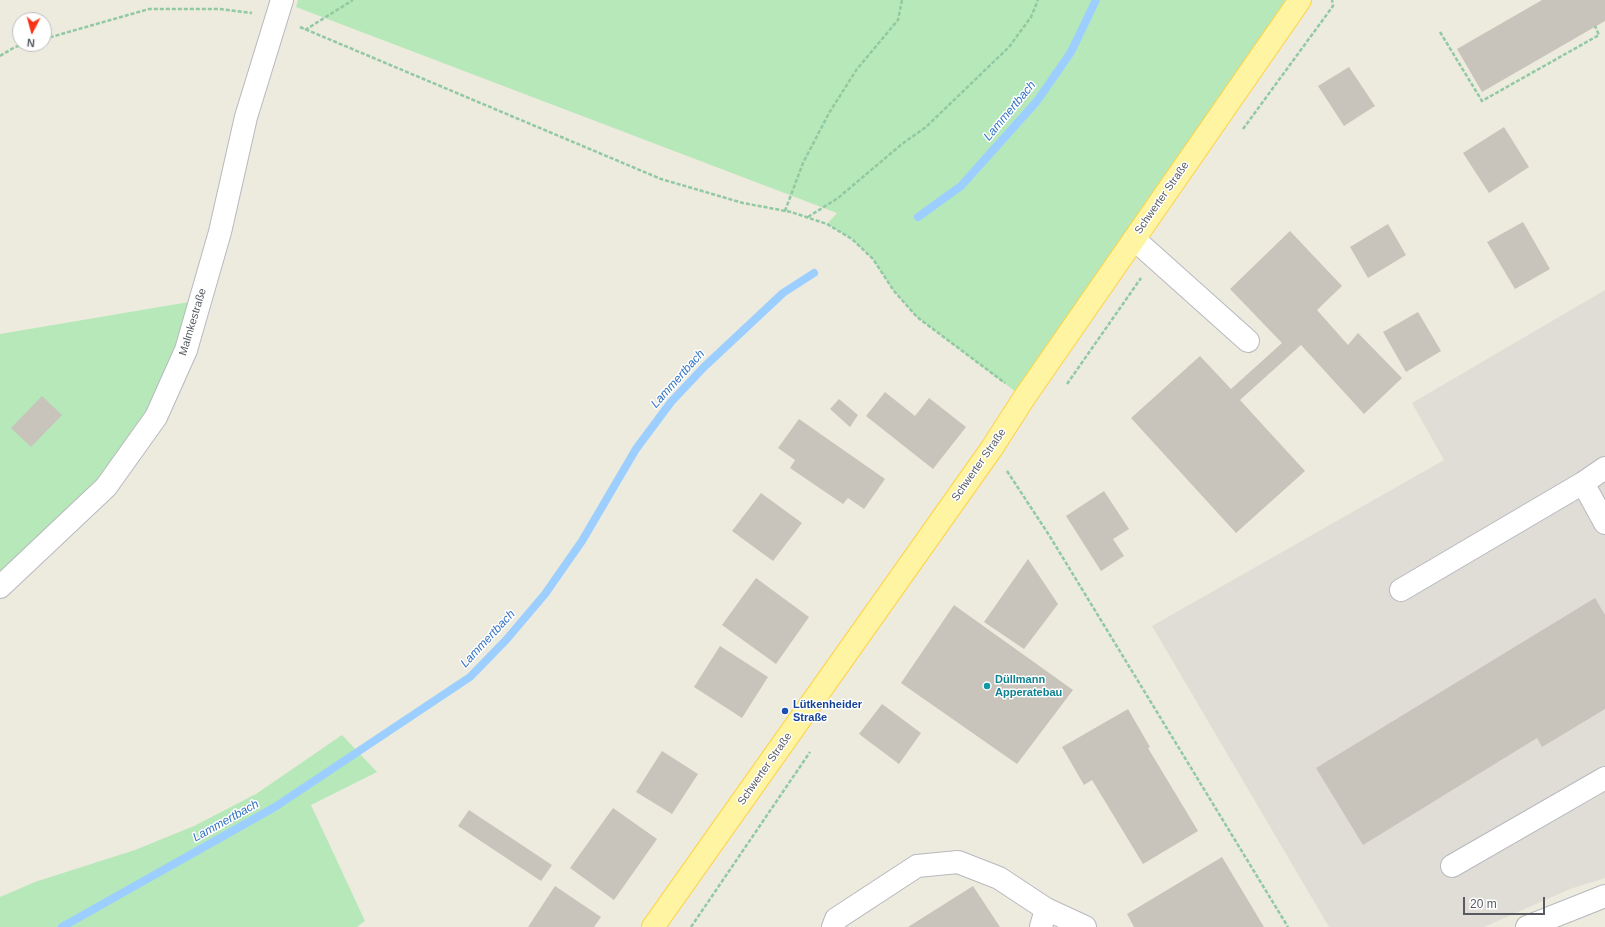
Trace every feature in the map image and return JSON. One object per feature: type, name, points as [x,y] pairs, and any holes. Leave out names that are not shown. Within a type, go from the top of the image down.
[{"type":"main road","name":"Schwerter Straße","points":[[653,927],[992,448],[1024,398],[1300,0]]},
{"type":"street","name":"Malmkestraße","points":[[0,588],[106,487],[156,417],[188,343],[220,232],[246,117],[279,8]]},
{"type":"street","points":[[1134,239],[1248,341]]},
{"type":"street","points":[[1402,590],[1583,483],[1605,468]]},
{"type":"street","points":[[1583,483],[1605,523]]},
{"type":"street","points":[[1452,866],[1605,778]]},
{"type":"street","points":[[833,927],[836,919],[917,866],[958,862],[999,878],[1044,918],[1085,927]]},
{"type":"street","points":[[1527,927],[1605,896]]},
{"type":"path","points":[[305,30],[353,0]]},
{"type":"path","points":[[786,211],[803,163],[829,113],[857,69],[898,20],[902,0]]},
{"type":"path","points":[[808,217],[838,198],[902,144],[926,127],[1009,47],[1031,17],[1038,0]]},
{"type":"path","points":[[52,37],[149,8],[279,8],[305,30],[661,179],[743,203],[786,211],[827,224],[852,240],[874,259],[894,291],[917,316],[1024,398]]},
{"type":"path","points":[[1440,32],[1482,101],[1600,35],[1595,26]]},
{"type":"path","points":[[0,56],[12,49]]},
{"type":"path","points":[[992,448],[1049,535],[1288,927]]},
{"type":"shaded area","points":[[1605,290],[1605,878],[1570,889],[1484,927],[1329,927],[1152,626],[1444,460],[1412,403]]},
{"type":"green space","points":[[298,0],[1300,0],[1024,398],[917,317],[894,291],[873,259],[852,239],[827,224],[837,213],[296,7]]},
{"type":"green space","points":[[201,300],[156,417],[0,587],[0,334]]},
{"type":"green space","points":[[342,735],[377,772],[311,805],[365,921],[357,927],[0,927],[0,897],[35,882],[135,850],[194,826],[256,794]]},
{"type":"building","points":[[1542,0],[1605,0],[1605,21],[1482,92],[1457,49]]},
{"type":"building","points":[[1349,67],[1375,106],[1344,126],[1318,86]]},
{"type":"building","points":[[1504,127],[1529,167],[1489,193],[1463,153]]},
{"type":"building","points":[[1523,222],[1550,269],[1515,289],[1487,242]]},
{"type":"building","points":[[1388,224],[1406,255],[1368,278],[1350,247]]},
{"type":"building","points":[[1290,231],[1342,286],[1317,310],[1348,345],[1358,333],[1402,378],[1364,414],[1301,345],[1240,400],[1305,471],[1236,533],[1131,418],[1200,356],[1231,389],[1282,343],[1230,289]]},
{"type":"building","points":[[1418,312],[1441,351],[1406,372],[1383,332]]},
{"type":"building","points":[[885,392],[915,416],[929,398],[966,427],[933,469],[866,416]]},
{"type":"building","points":[[42,396],[62,415],[31,447],[11,428]]},
{"type":"building","points":[[839,399],[858,415],[850,427],[830,409]]},
{"type":"building","points":[[799,419],[885,479],[864,509],[848,498],[843,504],[790,468],[795,460],[778,448]]},
{"type":"building","points":[[1104,491],[1129,529],[1113,539],[1124,556],[1101,571],[1066,516]]},
{"type":"building","points":[[761,493],[802,523],[773,561],[732,531]]},
{"type":"building","points":[[1028,559],[1058,604],[1024,649],[984,622]]},
{"type":"building","points":[[756,578],[809,617],[776,664],[722,625]]},
{"type":"building","points":[[1595,598],[1605,615],[1605,709],[1542,747],[1537,738],[1363,845],[1316,768]]},
{"type":"building","name":"Düllmann Apperatebau","points":[[954,605],[1073,690],[1017,764],[901,683]]},
{"type":"building","points":[[720,646],[768,677],[742,718],[694,687]]},
{"type":"building","points":[[882,704],[921,733],[899,764],[859,734]]},
{"type":"building","points":[[1128,709],[1150,747],[1148,748],[1198,831],[1143,864],[1092,780],[1084,785],[1062,747]]},
{"type":"building","points":[[662,751],[698,774],[672,814],[636,792]]},
{"type":"building","points":[[613,808],[657,839],[614,900],[570,868]]},
{"type":"building","points":[[469,810],[552,865],[541,881],[458,826]]},
{"type":"building","points":[[1222,857],[1264,927],[1134,927],[1127,914]]},
{"type":"building","points":[[555,886],[601,917],[594,927],[528,927]]},
{"type":"building","points":[[973,886],[1000,927],[908,927]]},
{"type":"waterway","name":"Lammertbach","points":[[918,217],[961,186],[1037,101],[1071,52],[1096,0]]},
{"type":"waterway","name":"Lammertbach","points":[[62,927],[275,807],[470,677],[506,640],[545,594],[582,541],[636,449],[671,402],[704,367],[783,293],[814,273]]},
{"type":"place","name":"Düllmann Apperatebau","points":[[987,686]]},
{"type":"place","name":"Lütkenheider Straße","points":[[785,711]]}]
